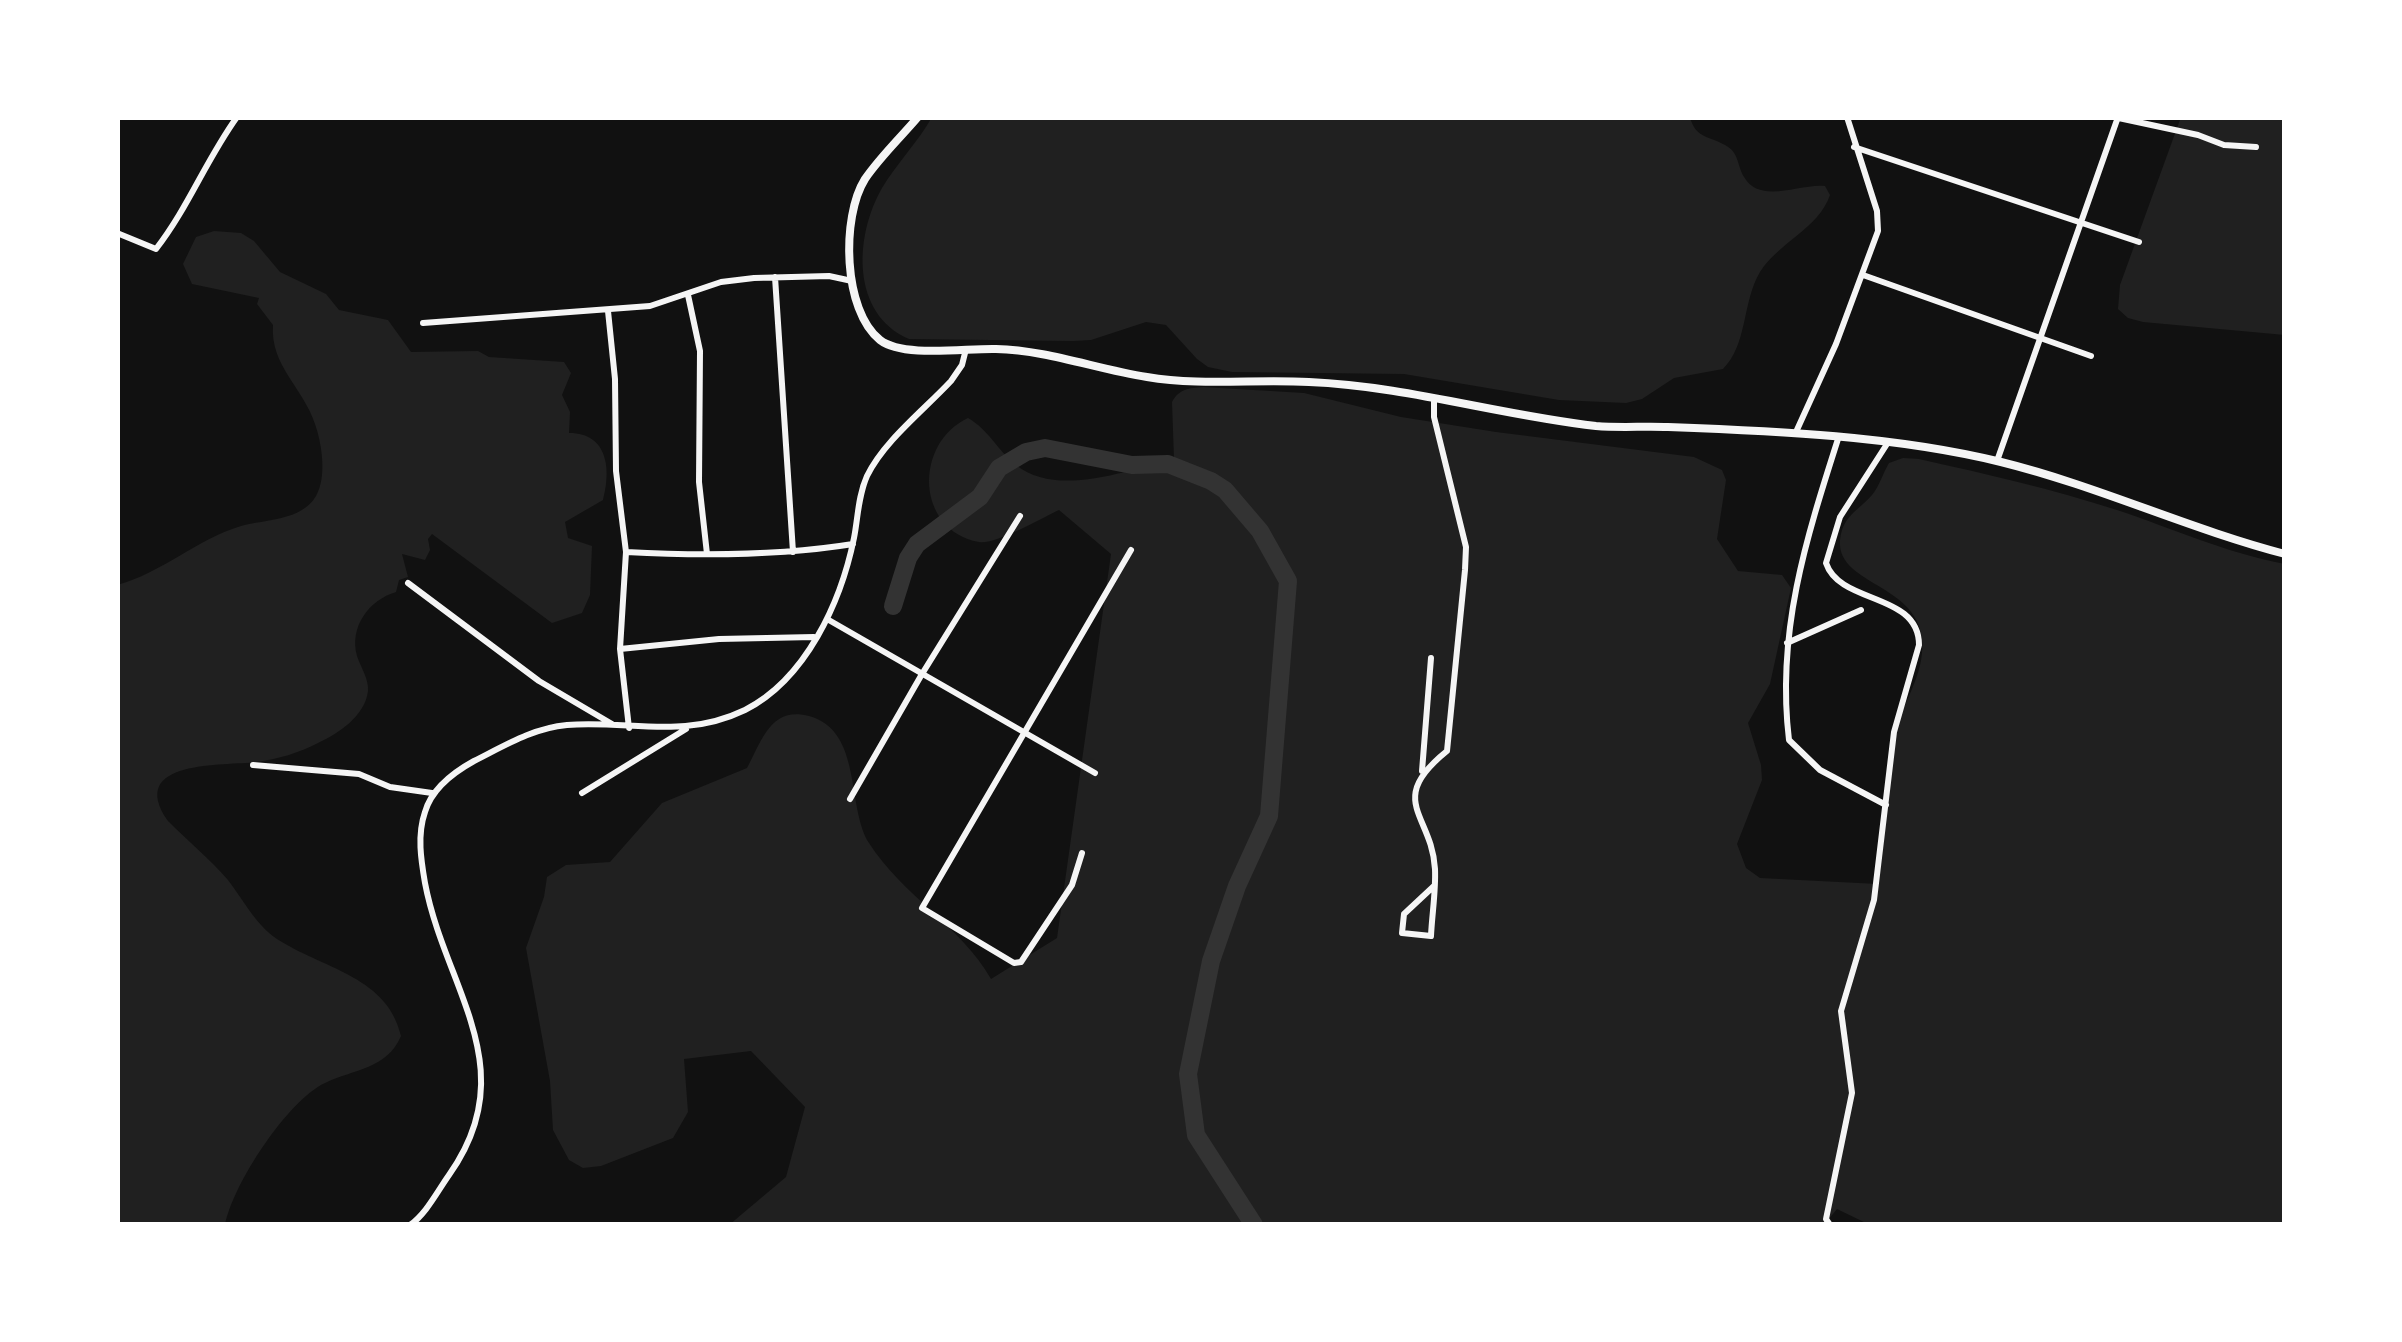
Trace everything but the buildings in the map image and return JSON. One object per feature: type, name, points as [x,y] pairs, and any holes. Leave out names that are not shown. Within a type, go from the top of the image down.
[{"type":"main road","points":[[918,117],[865,180],[854,206],[849,259],[855,300],[868,328],[883,343],[901,350],[1043,354],[1150,377],[1383,388],[1601,426],[1666,426],[1887,444],[1997,461],[2102,490],[2285,554]]},
{"type":"street","points":[[117,233],[156,249],[181,217],[212,152],[237,117]]},
{"type":"street","points":[[1794,435],[1836,344],[1878,231],[1877,211],[1847,117]]},
{"type":"street","points":[[1997,461],[2116,117],[2224,145],[2256,147]]},
{"type":"street","points":[[1854,147],[2139,242]]},
{"type":"street","points":[[1863,275],[2091,356]]},
{"type":"street","points":[[423,323],[650,306],[721,282],[829,276],[852,281]]},
{"type":"street","points":[[775,277],[793,552]]},
{"type":"street","points":[[688,295],[700,351],[700,482],[707,554]]},
{"type":"street","points":[[608,311],[616,471],[626,552],[620,649],[629,728]]},
{"type":"street","points":[[582,793],[686,729],[746,709],[784,682],[826,619],[853,544],[868,474],[951,381],[966,349]]},
{"type":"street","points":[[1422,771],[1447,751],[1466,547],[1434,417],[1434,398]]},
{"type":"street","points":[[1838,439],[1793,588],[1787,643],[1790,740],[1820,770],[1886,805]]},
{"type":"street","points":[[1826,1223],[1852,1093],[1840,1011],[1874,900],[1894,732],[1919,631],[1911,619],[1885,602],[1836,579],[1826,562],[1840,517],[1887,444]]},
{"type":"street","points":[[850,799],[1020,516]]},
{"type":"street","points":[[626,552],[793,552],[853,544]]},
{"type":"street","points":[[1082,854],[1060,903],[1026,958],[1015,963],[922,908],[1131,550]]},
{"type":"street","points":[[408,583],[539,681],[612,724]]},
{"type":"street","points":[[1787,643],[1862,610]]},
{"type":"street","points":[[826,619],[1095,773]]},
{"type":"street","points":[[620,649],[719,639],[816,637]]},
{"type":"street","points":[[1431,658],[1422,771],[1414,807],[1436,865],[1430,936],[1402,933],[1404,914],[1434,886]]},
{"type":"street","points":[[414,1224],[460,1159],[478,1120],[482,1083],[467,1000],[433,922],[419,851],[424,813],[434,794],[455,772],[525,735],[562,725],[686,729]]},
{"type":"street","points":[[253,765],[359,774],[390,787],[434,794]]},
{"type":"shaded area","points":[[932,117],[1690,117],[1699,133],[1733,151],[1751,185],[1770,191],[1825,186],[1830,195],[1817,217],[1760,272],[1737,348],[1723,369],[1674,378],[1642,399],[1626,403],[1559,400],[1404,374],[1232,372],[1208,367],[1166,325],[1146,322],[1073,341],[909,339],[890,327],[876,312],[868,293],[863,272],[866,229],[882,188]]},
{"type":"shaded area","points":[[2181,117],[2285,117],[2285,335],[2143,322],[2118,309],[2120,285]]},
{"type":"shaded area","points":[[214,231],[241,233],[254,241],[280,272],[326,294],[339,310],[388,320],[411,352],[478,351],[489,357],[564,362],[571,373],[562,395],[570,412],[569,433],[592,439],[599,447],[607,477],[603,500],[565,522],[568,538],[592,546],[590,595],[582,613],[552,623],[432,534],[425,560],[402,554],[408,577],[399,580],[396,592],[370,608],[359,625],[355,645],[368,691],[350,723],[296,753],[184,770],[159,786],[158,801],[168,821],[221,872],[265,930],[369,988],[394,1016],[401,1036],[378,1062],[325,1083],[294,1107],[250,1167],[225,1225],[117,1225],[117,585],[225,532],[301,510],[316,496],[322,470],[315,424],[282,365],[273,325],[257,304],[259,298],[192,284],[183,264],[196,237]]},
{"type":"shaded area","points":[[1185,390],[1304,393],[1401,417],[1694,457],[1722,470],[1726,480],[1717,539],[1738,571],[1782,575],[1791,588],[1770,684],[1748,723],[1762,780],[1737,844],[1746,868],[1760,878],[1878,884],[1894,737],[1920,666],[1922,640],[1905,605],[1859,573],[1840,548],[1845,524],[1874,492],[1889,463],[1919,459],[2019,482],[2285,564],[2285,1225],[1870,1225],[1837,1209],[1824,1225],[729,1225],[786,1177],[805,1107],[751,1051],[684,1059],[688,1112],[673,1138],[601,1166],[583,1168],[569,1160],[553,1130],[550,1081],[526,948],[547,877],[566,865],[610,862],[662,803],[747,768],[769,728],[785,716],[809,716],[838,737],[869,843],[898,879],[964,943],[991,979],[1057,938],[1111,554],[1059,510],[986,542],[958,534],[933,504],[931,465],[950,430],[968,418],[1016,465],[1052,480],[1093,478],[1174,459],[1172,402]]},
{"type":"waterway","points":[[893,606],[917,544],[980,497],[999,468],[1026,452],[1045,448],[1132,465],[1168,464],[1225,490],[1260,531],[1288,581],[1269,816],[1237,886],[1211,961],[1188,1074],[1196,1135],[1254,1225]]}]
